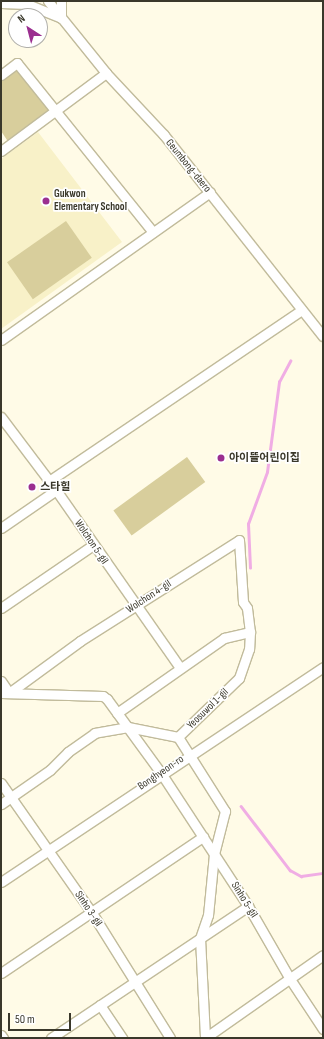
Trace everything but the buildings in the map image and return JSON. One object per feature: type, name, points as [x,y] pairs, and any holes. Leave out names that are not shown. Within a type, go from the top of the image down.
[{"type":"street","name":"Geumbong-daero","points":[[48,1],[106,73],[164,135],[323,336]]},
{"type":"street","points":[[1,2],[28,4],[61,18],[61,1]]},
{"type":"street","points":[[1,75],[17,63],[54,112],[154,232]]},
{"type":"street","points":[[1,151],[106,73]]},
{"type":"street","points":[[1,340],[210,192]]},
{"type":"street","points":[[49,480],[302,310]]},
{"type":"street","name":"Wolchon 5-gil","points":[[1,417],[4,427],[49,480],[180,668]]},
{"type":"street","points":[[1,528],[56,490]]},
{"type":"street","name":"Wolchon 4-gil","points":[[5,693],[136,605],[240,540],[243,602]]},
{"type":"street","points":[[1,608],[93,545]]},
{"type":"street","name":"Yeosuwol 1-gil","points":[[1,804],[10,796],[50,770],[68,752],[95,733],[128,727],[178,737],[239,678],[249,648],[250,632],[247,608],[243,602]]},
{"type":"street","points":[[117,713],[224,638],[250,632]]},
{"type":"street","name":"Bonghyeon-ro","points":[[1,882],[161,773],[323,667]]},
{"type":"street","points":[[1,681],[5,693]]},
{"type":"street","name":"Sinho 5-gil","points":[[5,693],[103,696],[128,727],[161,773],[248,906],[290,979],[323,1029]]},
{"type":"street","points":[[178,737],[188,755],[225,811],[214,854],[208,915],[200,938],[205,1038]]},
{"type":"street","name":"Sinho 3-gil","points":[[1,783],[92,913],[136,981],[170,1038]]},
{"type":"street","points":[[1,974],[203,837]]},
{"type":"street","points":[[51,1038],[248,906]]},
{"type":"street","points":[[205,1038],[323,955]]},
{"type":"street","points":[[100,1005],[122,1038]]},
{"type":"shaded area","points":[[14,68],[18,68],[48,110],[47,115],[9,143],[1,131],[1,78]]},
{"type":"shaded area","name":"Gukwon Elementary School","points":[[38,132],[122,242],[1,329],[1,159]]},
{"type":"shaded area","points":[[66,221],[92,258],[33,299],[7,262]]},
{"type":"shaded area","points":[[187,457],[205,482],[132,536],[113,510]]},
{"type":"waterway","points":[[250,568],[248,524],[267,472],[279,382],[290,361]]},
{"type":"waterway","points":[[241,806],[290,870],[301,876],[323,873]]},
{"type":"place","name":"Gukwon Elementary School","points":[[46,201]]},
{"type":"place","name":"아이뜰어린이집","points":[[221,458]]},
{"type":"place","name":"스타힐","points":[[32,487]]}]
